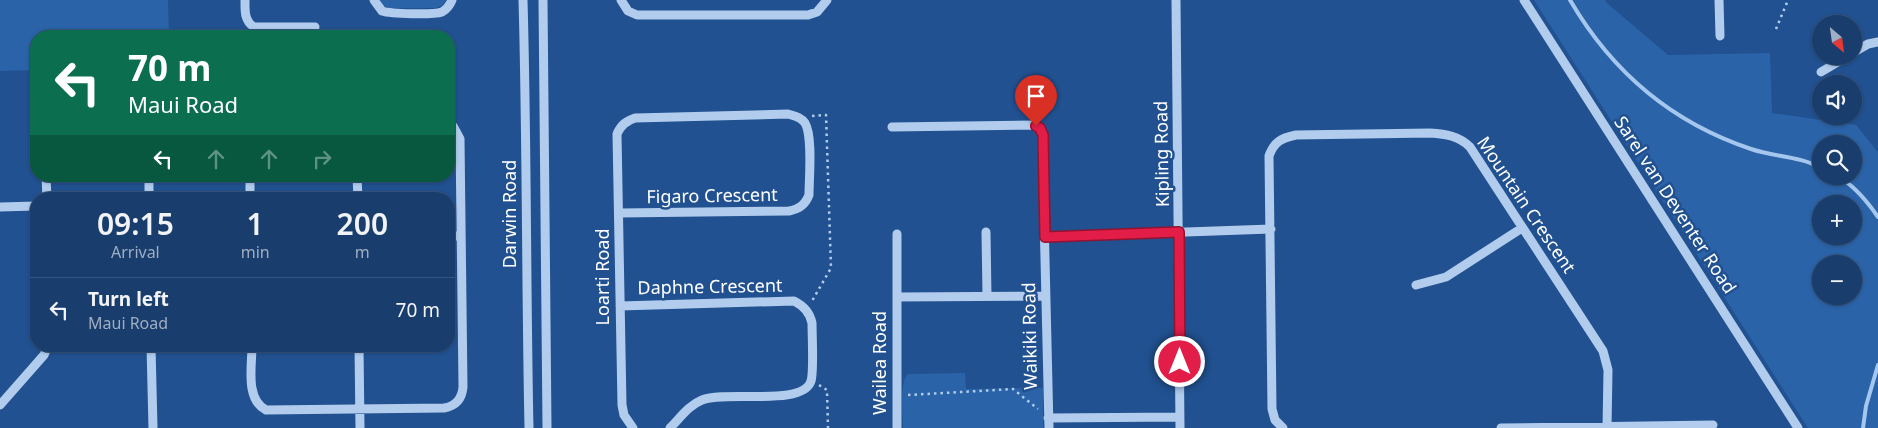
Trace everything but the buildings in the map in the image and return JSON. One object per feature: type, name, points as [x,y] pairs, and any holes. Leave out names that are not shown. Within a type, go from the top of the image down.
[{"type":"street","points":[[245,0],[246,19],[254,27],[315,27]]},
{"type":"street","points":[[374,0],[378,8],[392,14],[436,13],[444,10],[452,0]]},
{"type":"street","name":"Darwin Road","points":[[523,0],[526,93],[526,298],[529,428]]},
{"type":"street","name":"Darwin Road","points":[[543,0],[547,428]]},
{"type":"street","points":[[621,0],[628,11],[637,15],[808,15],[817,12],[825,3]]},
{"type":"street","name":"Kipling Road","points":[[1176,0],[1180,428]]},
{"type":"street","name":"Sarel van Deventer Road","points":[[1524,0],[1798,428]]},
{"type":"street","points":[[1719,0],[1720,36]]},
{"type":"street","points":[[1862,47],[1878,42]]},
{"type":"street","points":[[1821,72],[1833,65]]},
{"type":"street","name":"Loarti Road","points":[[633,428],[624,415],[622,405],[617,134],[622,125],[635,118],[788,114],[800,118]]},
{"type":"street","name":"Figaro Crescent","points":[[619,214],[789,211],[797,209],[806,201],[809,195],[809,134],[805,123],[800,118]]},
{"type":"street","name":"Waikiki Road","points":[[892,127],[1036,126],[1040,128],[1043,135],[1049,423]]},
{"type":"street","points":[[252,352],[252,394],[261,408],[271,411],[444,408],[454,405],[461,398],[463,387],[460,139],[455,130]]},
{"type":"street","name":"Mountain Crescent","points":[[1283,428],[1275,420],[1272,409],[1269,156],[1276,142],[1296,135],[1430,133],[1447,134],[1463,140],[1470,147],[1603,351],[1608,370],[1607,427]]},
{"type":"street","points":[[0,207],[30,206]]},
{"type":"street","points":[[1416,285],[1446,277],[1522,228]]},
{"type":"street","points":[[1045,237],[1271,229]]},
{"type":"street","points":[[986,232],[987,296]]},
{"type":"street","name":"Wailea Road","points":[[897,234],[897,428]]},
{"type":"street","points":[[455,236],[461,236]]},
{"type":"street","name":"Wailea Road","points":[[896,298],[1045,296]]},
{"type":"street","name":"Daphne Crescent","points":[[620,306],[794,302],[802,305],[807,311]]},
{"type":"street","points":[[670,428],[693,404],[703,399],[717,396],[791,396],[804,391],[812,380],[812,323],[807,311]]},
{"type":"street","points":[[0,405],[45,352]]},
{"type":"street","points":[[151,352],[153,428]]},
{"type":"street","points":[[359,352],[360,428]]},
{"type":"street","points":[[1049,423],[1180,417]]},
{"type":"street","points":[[1501,428],[1713,425]]},
{"type":"path","points":[[1776,29],[1788,0]]},
{"type":"path","points":[[800,118],[826,115],[831,268],[807,311]]},
{"type":"path","points":[[812,380],[827,390],[828,428]]},
{"type":"path","points":[[897,396],[1013,389],[1049,423]]},
{"type":"shaded area","points":[[0,0],[168,0],[169,30],[30,30],[30,70],[0,71]]},
{"type":"shaded area","points":[[380,0],[446,0],[443,5],[436,8],[389,8],[383,5]]},
{"type":"shaded area","points":[[1534,0],[1605,0],[1668,55],[1770,53],[1772,113],[1812,119],[1812,125],[1856,125],[1878,152],[1878,428],[1808,428]]},
{"type":"shaded area","points":[[965,373],[966,389],[1043,388],[1043,428],[903,428],[902,391],[908,374]]},
{"type":"waterway","points":[[1570,0],[1605,50],[1625,72],[1647,92],[1671,109],[1696,125],[1751,149],[1812,164]]},
{"type":"waterway","points":[[1850,185],[1860,194],[1878,217]]},
{"type":"waterway","points":[[1863,428],[1866,406],[1878,365]]},
{"type":"route","points":[[1036,126],[1040,128],[1043,135],[1045,237],[1179,232],[1180,362]]}]
